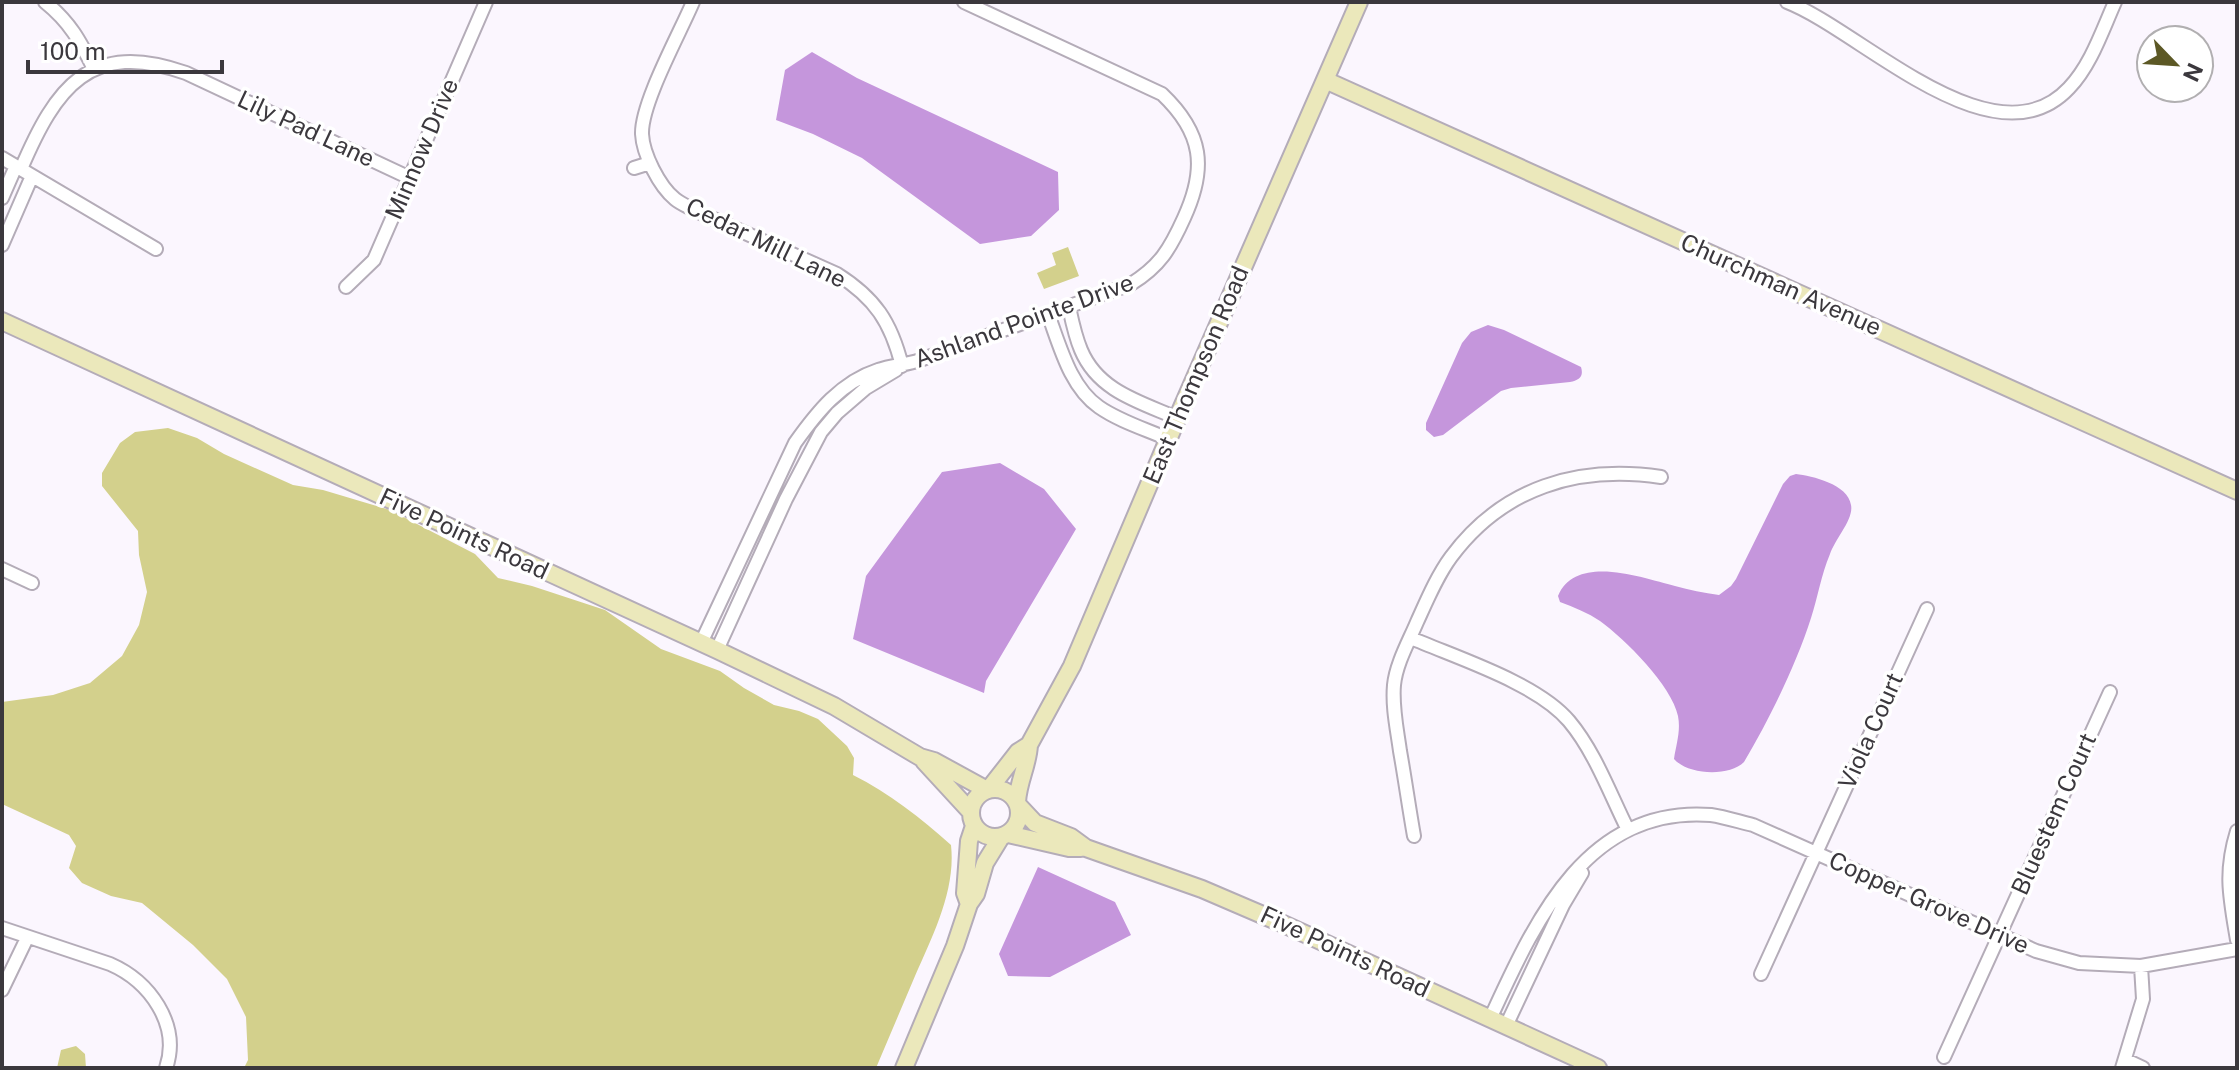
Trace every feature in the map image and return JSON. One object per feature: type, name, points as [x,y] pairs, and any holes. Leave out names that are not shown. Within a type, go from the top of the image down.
[{"type":"street","points":[[45,2],[60,14],[77,35],[94,69]]},
{"type":"street","name":"Minnow Drive","points":[[346,287],[374,260],[486,2]]},
{"type":"street","points":[[634,168],[650,163],[642,135],[645,113],[693,2]]},
{"type":"street","name":"Ashland Pointe Drive","points":[[717,650],[786,499],[821,432],[837,413],[866,388],[902,366],[1131,284],[1149,273],[1173,243],[1197,187],[1197,148],[1177,108],[1162,94],[964,2]]},
{"type":"street","name":"East Thompson Road","points":[[1018,804],[1020,778],[1029,745],[1072,666],[1359,2]]},
{"type":"street","points":[[1787,2],[1804,5],[1905,74],[1974,107],[2012,113],[2042,106],[2064,93],[2082,72],[2115,2]]},
{"type":"street","name":"Lily Pad Lane","points":[[2,245],[36,133],[58,98],[94,69],[131,61],[149,62],[176,70],[410,178]]},
{"type":"street","name":"Churchman Avenue","points":[[1325,80],[2237,491]]},
{"type":"street","points":[[2,158],[156,249]]},
{"type":"street","name":"Cedar Mill Lane","points":[[650,163],[664,188],[676,200],[854,284],[883,315],[896,341],[902,366]]},
{"type":"street","name":"Lily Pad Lane","points":[[2,198],[23,170]]},
{"type":"street","points":[[1069,307],[1081,350],[1111,388],[1177,418]]},
{"type":"street","points":[[1048,314],[1072,374],[1089,399],[1098,407],[1168,439]]},
{"type":"street","name":"Five Points Road","points":[[2,321],[717,650],[834,706],[920,757],[934,761],[988,790]]},
{"type":"street","points":[[1072,374],[1090,364]]},
{"type":"street","name":"Ashland Pointe Drive","points":[[701,643],[795,443],[814,416],[833,396],[864,376],[880,369],[902,366]]},
{"type":"street","points":[[1414,836],[1393,706],[1395,680],[1428,597],[1450,558],[1472,532],[1494,513],[1546,485],[1585,475],[1631,473],[1661,477]]},
{"type":"street","points":[[745,548],[761,555]]},
{"type":"street","points":[[2,569],[32,583]]},
{"type":"street","name":"Viola Court","points":[[1761,974],[1927,609]]},
{"type":"street","points":[[1411,638],[1516,683],[1540,696],[1568,720],[1590,753],[1628,830]]},
{"type":"street","name":"Bluestem Court","points":[[1944,1057],[2110,692]]},
{"type":"street","name":"East Thompson Road","points":[[988,790],[1018,752],[1029,745]]},
{"type":"street","name":"Five Points Road","points":[[920,757],[972,818]]},
{"type":"street","points":[[904,1068],[960,934],[969,904],[976,894],[985,863],[1018,822],[1018,804],[1001,789],[988,790],[973,802],[965,893],[969,904]]},
{"type":"street","name":"Five Points Road","points":[[1018,804],[1035,823],[1071,837],[1086,848],[1202,889],[1269,917],[1598,1068]]},
{"type":"street","name":"Copper Grove Drive","points":[[1490,1019],[1542,913],[1576,868],[1602,846],[1628,830],[1665,818],[1712,815],[1753,825],[1999,936],[2079,963],[2141,966],[2237,949]]},
{"type":"street","points":[[972,818],[986,836],[1005,835]]},
{"type":"street","name":"Copper Grove Drive","points":[[1506,1026],[1578,877],[1628,830]]},
{"type":"street","points":[[2237,831],[2230,852],[2228,885],[2237,940]]},
{"type":"street","name":"Five Points Road","points":[[1005,835],[1069,848],[1086,848]]},
{"type":"street","points":[[2,928],[129,973],[155,999],[165,1021],[170,1050],[166,1068]]},
{"type":"street","points":[[2,990],[27,938]]},
{"type":"street","points":[[2141,966],[2143,999],[2124,1064],[2143,1068]]},
{"type":"shaded area","points":[[812,52],[857,78],[1058,172],[1059,210],[1031,236],[980,244],[862,158],[776,120],[785,70]]},
{"type":"shaded area","points":[[1068,247],[1079,276],[1044,289],[1037,273],[1056,265],[1052,253]]},
{"type":"shaded area","points":[[1488,325],[1581,367],[1581,376],[1570,382],[1501,391],[1443,435],[1434,437],[1426,430],[1426,423],[1462,343],[1471,332]]},
{"type":"shaded area","points":[[168,428],[197,438],[224,454],[293,485],[323,490],[390,510],[475,554],[498,578],[605,610],[661,649],[720,671],[774,705],[818,719],[847,746],[854,758],[853,775],[904,807],[951,845],[950,879],[942,912],[876,1068],[244,1068],[248,1060],[246,1017],[227,979],[193,945],[142,903],[111,896],[82,883],[69,868],[76,846],[69,835],[2,804],[2,702],[53,695],[90,683],[122,656],[139,625],[147,592],[139,555],[138,531],[102,486],[102,473],[120,443],[135,432]]},
{"type":"shaded area","points":[[1000,463],[1044,489],[1076,529],[986,681],[984,693],[853,639],[866,576],[942,472]]},
{"type":"shaded area","points":[[1796,474],[1836,486],[1848,498],[1850,516],[1832,548],[1805,636],[1790,673],[1744,762],[1719,772],[1689,768],[1674,759],[1679,733],[1678,716],[1667,691],[1634,651],[1610,629],[1591,615],[1560,602],[1558,596],[1567,583],[1579,575],[1594,572],[1629,574],[1719,595],[1736,579],[1783,484]]},
{"type":"shaded area","points":[[1038,867],[1115,902],[1131,935],[1050,977],[1008,976],[999,954]]},
{"type":"shaded area","points":[[76,1046],[85,1054],[86,1068],[57,1068],[61,1050]]}]
